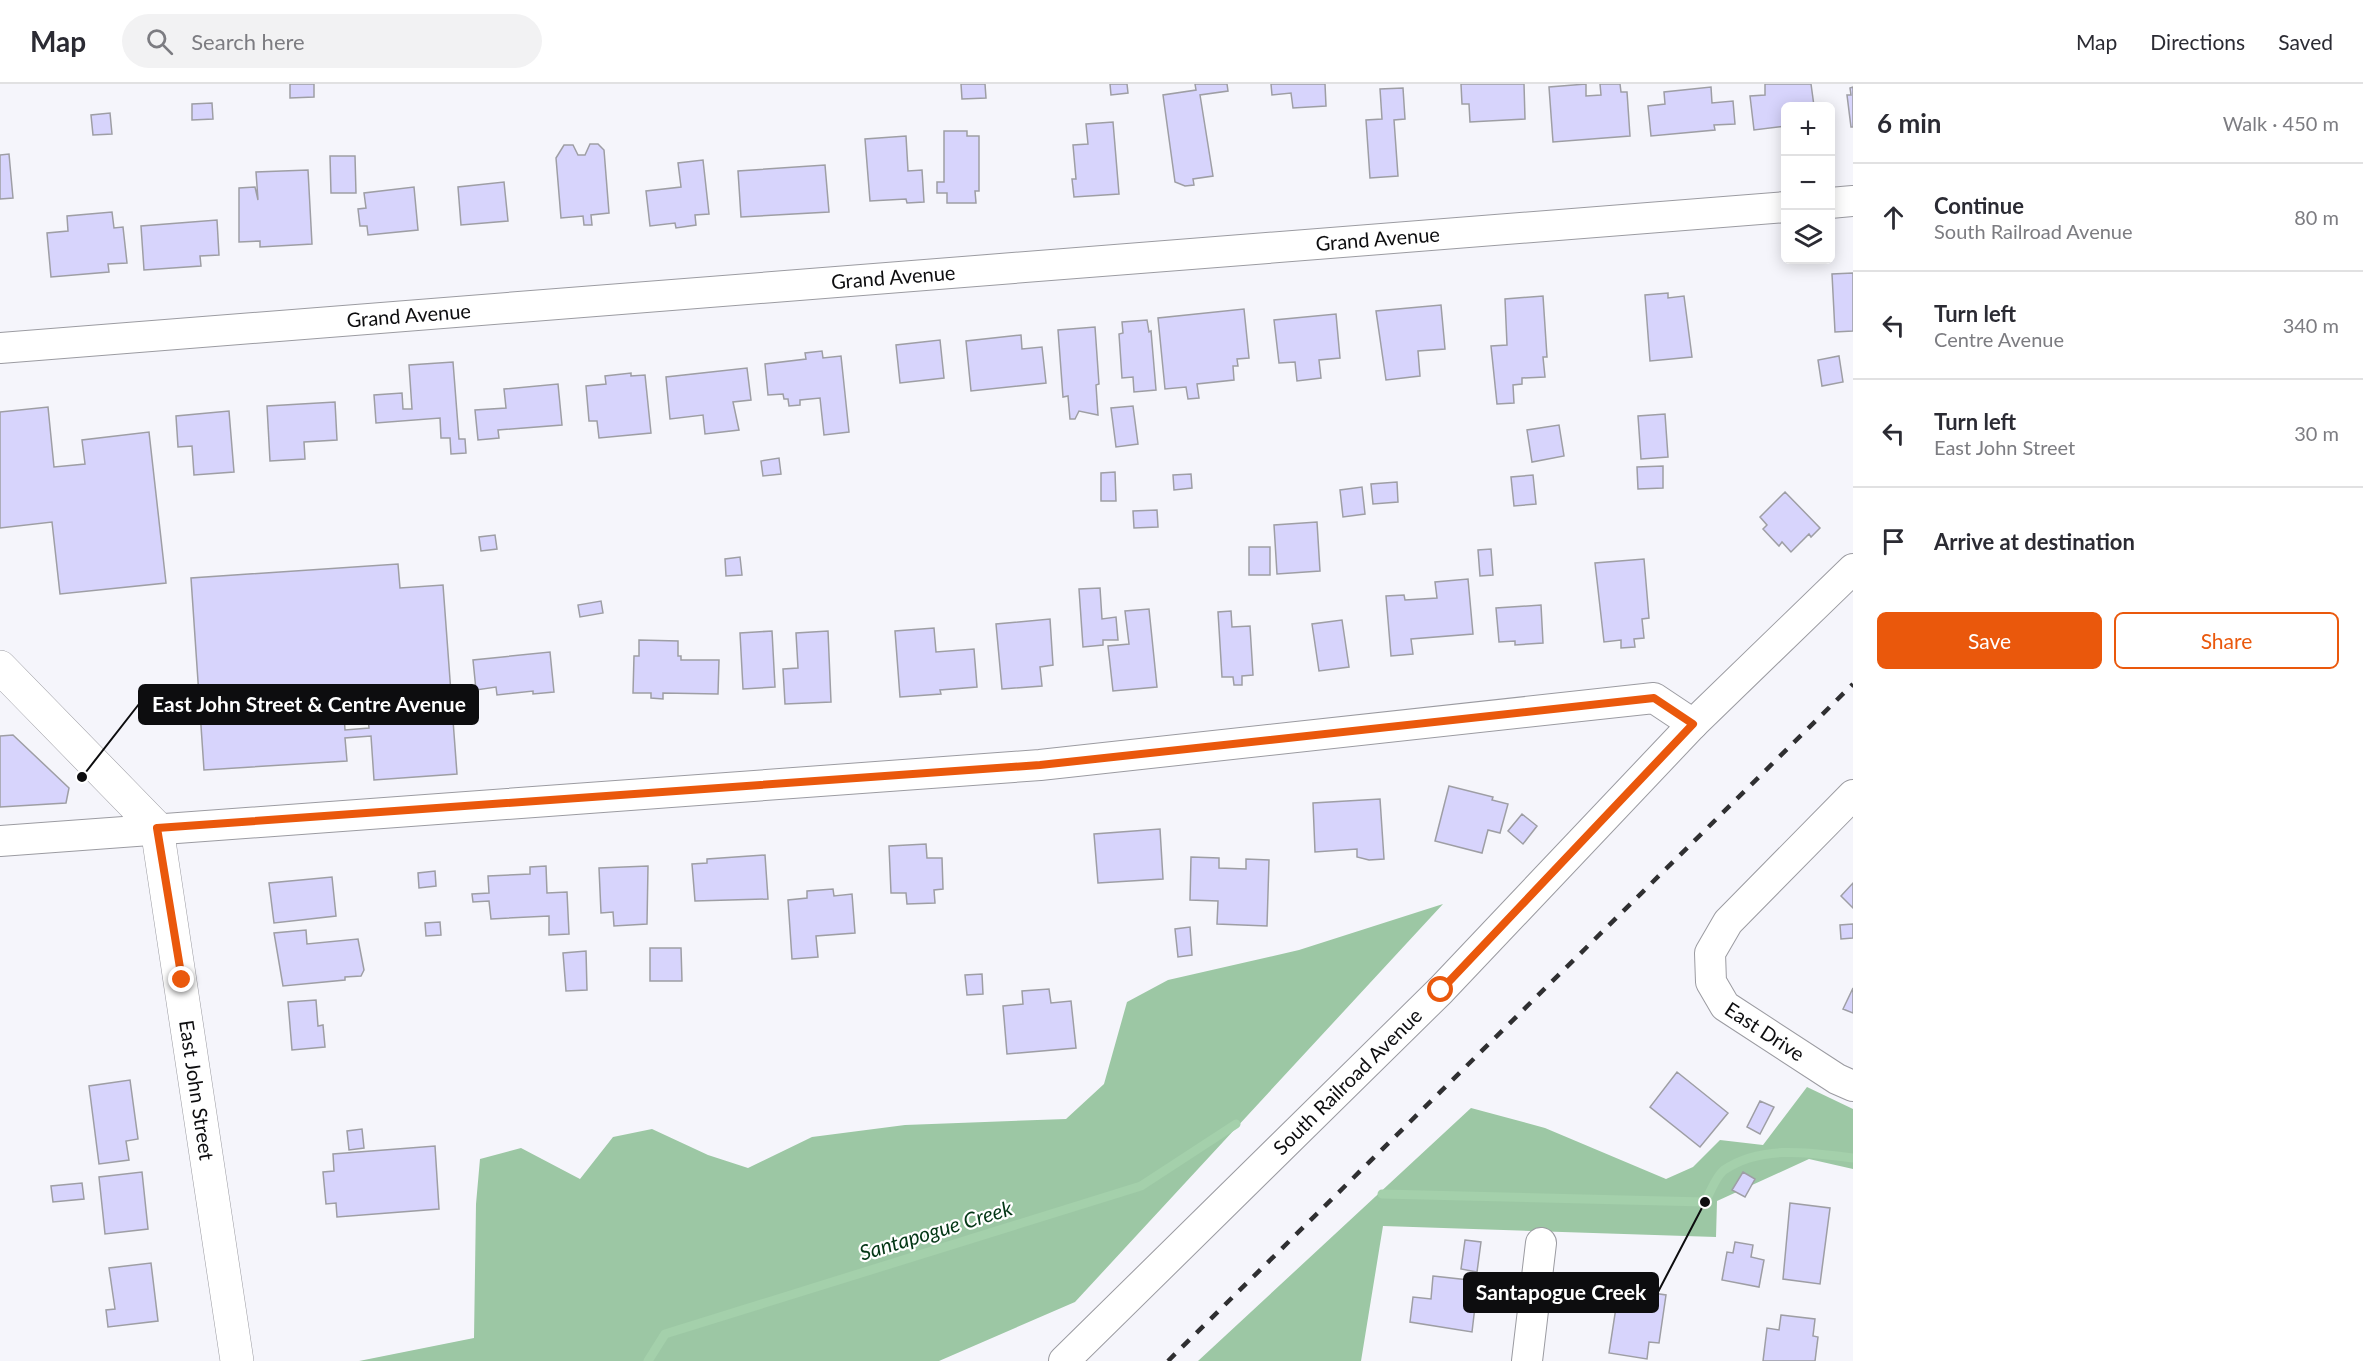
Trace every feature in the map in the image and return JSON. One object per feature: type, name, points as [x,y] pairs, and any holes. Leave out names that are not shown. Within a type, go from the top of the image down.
[{"type":"street","points":[[1835,203],[1853,201]]},
{"type":"street","name":"Grand Avenue","points":[[0,348],[1781,207]]},
{"type":"street","name":"South Railroad Avenue","points":[[1064,1361],[1441,990],[1693,724],[1853,569]]},
{"type":"street","points":[[0,667],[157,828]]},
{"type":"street","points":[[0,841],[1040,765],[1654,698],[1693,724]]},
{"type":"street","name":"East Drive","points":[[1853,795],[1728,922],[1710,953],[1711,982],[1725,1006],[1837,1079],[1853,1086]]},
{"type":"street","name":"East John Street","points":[[157,828],[237,1361]]},
{"type":"street","points":[[1527,1361],[1541,1244]]},
{"type":"green space","points":[[1443,904],[1075,1302],[939,1361],[359,1361],[474,1338],[476,1204],[480,1159],[521,1148],[580,1179],[613,1137],[652,1129],[708,1155],[748,1168],[812,1137],[905,1125],[1066,1119],[1104,1084],[1127,1002],[1168,980],[1299,950]]},
{"type":"green space","points":[[1807,1087],[1853,1109],[1853,1169],[1809,1159],[1717,1201],[1716,1237],[1383,1226],[1361,1361],[1198,1361],[1471,1108],[1545,1128],[1666,1179],[1693,1167],[1720,1140],[1763,1145]]},
{"type":"building","points":[[290,84],[314,84],[314,97],[290,98]]},
{"type":"building","points":[[961,84],[985,84],[986,98],[962,99]]},
{"type":"building","points":[[1110,84],[1127,84],[1128,93],[1111,95]]},
{"type":"building","points":[[1195,84],[1227,84],[1228,91],[1200,95],[1213,176],[1193,179],[1194,185],[1185,186],[1175,182],[1163,95],[1196,90]]},
{"type":"building","points":[[1271,84],[1325,84],[1326,106],[1293,108],[1291,93],[1272,95]]},
{"type":"building","points":[[1461,84],[1524,84],[1525,119],[1470,122],[1469,104],[1462,104]]},
{"type":"building","points":[[1586,84],[1586,96],[1601,95],[1600,84],[1620,84],[1621,92],[1627,92],[1630,136],[1553,142],[1549,87]]},
{"type":"building","points":[[1765,84],[1811,84],[1813,102],[1781,102],[1781,127],[1754,130],[1750,96],[1765,95]]},
{"type":"building","points":[[1711,87],[1712,103],[1733,101],[1735,124],[1714,125],[1715,130],[1651,136],[1648,106],[1665,104],[1664,92]]},
{"type":"building","points":[[1853,87],[1853,127],[1851,127],[1847,95],[1851,95],[1850,88]]},
{"type":"building","points":[[1403,88],[1405,119],[1394,120],[1398,176],[1370,178],[1366,120],[1382,119],[1380,89]]},
{"type":"building","points":[[212,103],[213,119],[192,120],[192,104]]},
{"type":"building","points":[[110,113],[112,134],[93,135],[91,115]]},
{"type":"building","points":[[1113,122],[1119,194],[1074,197],[1072,179],[1076,179],[1073,145],[1088,144],[1086,124]]},
{"type":"building","points":[[944,131],[967,131],[967,136],[979,136],[979,191],[975,191],[976,203],[947,203],[947,193],[937,193],[937,182],[944,182]]},
{"type":"building","points":[[906,136],[908,171],[922,170],[924,202],[907,203],[906,199],[870,201],[865,139]]},
{"type":"building","points":[[590,144],[598,144],[604,150],[609,213],[591,215],[592,225],[584,225],[583,216],[561,218],[556,158],[564,145],[573,145],[578,155],[585,155]]},
{"type":"building","points":[[9,154],[13,198],[0,199],[0,155]]},
{"type":"building","points":[[330,156],[355,156],[356,193],[331,193]]},
{"type":"building","points":[[703,160],[709,214],[695,215],[696,225],[676,228],[675,223],[650,226],[646,191],[681,187],[678,163]]},
{"type":"building","points":[[825,165],[829,212],[741,217],[738,171]]},
{"type":"building","points":[[308,170],[312,244],[260,247],[260,241],[239,242],[239,188],[255,187],[258,200],[256,172]]},
{"type":"building","points":[[504,182],[508,221],[461,225],[458,187]]},
{"type":"building","points":[[414,187],[418,230],[368,235],[367,226],[360,226],[358,209],[366,208],[364,193]]},
{"type":"building","points":[[112,212],[114,228],[123,227],[127,263],[108,264],[109,272],[51,277],[47,233],[68,231],[67,216]]},
{"type":"building","points":[[217,220],[219,255],[200,256],[201,266],[144,270],[141,226]]},
{"type":"building","points":[[1853,273],[1853,331],[1835,332],[1832,274]]},
{"type":"building","points":[[1668,293],[1668,298],[1684,296],[1692,357],[1650,361],[1645,295]]},
{"type":"building","points":[[1543,296],[1547,357],[1543,357],[1545,377],[1522,378],[1522,384],[1513,385],[1514,403],[1497,404],[1491,346],[1507,345],[1505,299]]},
{"type":"building","points":[[1441,305],[1445,349],[1418,351],[1420,376],[1386,380],[1376,311]]},
{"type":"building","points":[[1244,309],[1249,358],[1237,359],[1238,366],[1233,366],[1234,380],[1197,384],[1199,398],[1188,399],[1186,387],[1165,389],[1158,318]]},
{"type":"building","points":[[1336,314],[1340,358],[1319,360],[1321,378],[1297,381],[1295,362],[1279,363],[1274,320]]},
{"type":"building","points":[[1147,320],[1149,332],[1151,331],[1156,390],[1134,392],[1133,377],[1122,378],[1119,334],[1123,333],[1122,322]]},
{"type":"building","points":[[1095,327],[1099,384],[1096,385],[1098,415],[1079,411],[1075,419],[1070,419],[1068,396],[1063,397],[1058,330]]},
{"type":"building","points":[[1021,335],[1022,349],[1042,347],[1046,383],[971,391],[966,341]]},
{"type":"building","points":[[940,340],[944,378],[900,383],[896,345]]},
{"type":"building","points":[[822,351],[823,358],[841,356],[849,432],[824,435],[820,398],[800,400],[800,405],[789,406],[788,399],[784,399],[783,394],[768,395],[765,364],[806,359],[805,353]]},
{"type":"building","points":[[1839,356],[1843,382],[1822,386],[1818,360]]},
{"type":"building","points":[[453,362],[459,439],[465,439],[466,453],[451,454],[450,438],[441,438],[440,418],[376,423],[374,395],[402,393],[403,409],[412,409],[409,365]]},
{"type":"building","points":[[747,368],[751,400],[733,402],[739,430],[705,434],[703,415],[670,419],[666,377]]},
{"type":"building","points":[[631,373],[631,376],[645,375],[651,433],[599,438],[597,421],[589,421],[586,386],[606,384],[605,376]]},
{"type":"building","points":[[558,384],[562,425],[498,430],[499,438],[478,440],[475,410],[506,408],[504,389]]},
{"type":"building","points":[[335,402],[337,440],[304,442],[305,459],[270,461],[267,406]]},
{"type":"building","points":[[1133,406],[1138,444],[1116,447],[1111,408]]},
{"type":"building","points":[[48,407],[54,467],[85,464],[82,440],[149,432],[166,583],[60,594],[52,522],[0,528],[0,412]]},
{"type":"building","points":[[229,411],[234,472],[194,475],[192,446],[178,447],[176,416]]},
{"type":"building","points":[[1665,414],[1668,457],[1641,459],[1638,416]]},
{"type":"building","points":[[1559,425],[1564,456],[1532,462],[1527,430]]},
{"type":"building","points":[[779,458],[781,474],[763,476],[761,461]]},
{"type":"building","points":[[1663,466],[1663,488],[1638,489],[1637,467]]},
{"type":"building","points":[[1115,472],[1116,501],[1101,501],[1101,473]]},
{"type":"building","points":[[1191,474],[1192,488],[1174,490],[1173,475]]},
{"type":"building","points":[[1533,475],[1536,504],[1514,506],[1511,477]]},
{"type":"building","points":[[1397,482],[1398,502],[1373,504],[1371,484]]},
{"type":"building","points":[[1362,487],[1365,514],[1343,517],[1340,490]]},
{"type":"building","points":[[1785,492],[1820,528],[1811,537],[1809,534],[1791,552],[1782,542],[1779,546],[1763,529],[1767,525],[1760,517]]},
{"type":"building","points":[[1157,510],[1158,527],[1134,528],[1133,511]]},
{"type":"building","points":[[1317,522],[1320,571],[1277,574],[1274,525]]},
{"type":"building","points":[[495,535],[497,549],[481,551],[479,537]]},
{"type":"building","points":[[1249,547],[1270,547],[1270,575],[1249,575]]},
{"type":"building","points":[[1491,549],[1493,575],[1480,576],[1478,550]]},
{"type":"building","points":[[740,557],[742,575],[726,576],[725,559]]},
{"type":"building","points":[[1644,559],[1649,618],[1642,619],[1644,638],[1634,639],[1635,647],[1621,648],[1621,640],[1604,642],[1595,563]]},
{"type":"building","points":[[398,564],[400,588],[443,585],[457,774],[374,780],[371,736],[345,738],[347,761],[204,770],[191,578]],"holes":[[[366,697],[369,728],[345,730],[343,699]]]},
{"type":"building","points":[[1468,579],[1473,634],[1411,639],[1413,654],[1391,656],[1386,596],[1404,595],[1405,600],[1437,598],[1435,582]]},
{"type":"building","points":[[1100,588],[1102,619],[1116,617],[1118,640],[1103,640],[1103,645],[1083,647],[1079,589]]},
{"type":"building","points":[[601,601],[603,613],[580,617],[578,605]]},
{"type":"building","points":[[1541,605],[1543,643],[1515,645],[1515,641],[1499,642],[1496,608]]},
{"type":"building","points":[[1149,609],[1157,687],[1113,691],[1108,646],[1129,644],[1125,611]]},
{"type":"building","points":[[1231,611],[1232,627],[1250,626],[1253,675],[1242,676],[1242,685],[1234,685],[1233,677],[1222,677],[1218,612]]},
{"type":"building","points":[[1050,619],[1053,665],[1040,667],[1042,686],[1002,689],[996,624]]},
{"type":"building","points":[[1342,620],[1349,667],[1319,671],[1312,624]]},
{"type":"building","points":[[934,628],[936,652],[974,649],[977,687],[940,690],[941,694],[900,697],[895,631]]},
{"type":"building","points":[[772,631],[775,687],[743,689],[740,633]]},
{"type":"building","points":[[828,631],[831,702],[785,704],[783,669],[798,668],[796,633]]},
{"type":"building","points":[[639,640],[678,641],[678,656],[681,656],[681,660],[719,660],[718,694],[663,693],[663,699],[651,698],[651,693],[633,693],[634,656],[639,656]]},
{"type":"building","points":[[550,652],[554,692],[533,694],[533,691],[497,695],[496,687],[476,690],[473,660]]},
{"type":"building","points":[[13,735],[69,788],[66,803],[0,807],[0,736]]},
{"type":"building","points":[[1449,786],[1493,797],[1492,800],[1508,804],[1500,833],[1488,830],[1482,853],[1435,841]]},
{"type":"building","points":[[1380,799],[1384,859],[1369,860],[1357,857],[1357,849],[1315,852],[1313,803]]},
{"type":"building","points":[[1522,814],[1537,826],[1523,844],[1508,831]]},
{"type":"building","points":[[1160,829],[1163,879],[1098,883],[1094,834]]},
{"type":"building","points":[[926,844],[927,858],[942,858],[943,889],[934,890],[935,903],[907,904],[906,893],[891,893],[889,846]]},
{"type":"building","points":[[765,855],[768,899],[695,901],[692,864],[707,863],[707,859]]},
{"type":"building","points":[[1191,857],[1219,858],[1219,868],[1246,869],[1246,859],[1269,860],[1267,926],[1217,924],[1218,901],[1190,900]]},
{"type":"building","points":[[546,866],[547,893],[567,892],[569,934],[549,935],[549,916],[491,919],[489,901],[473,902],[472,894],[489,893],[488,876],[530,874],[530,867]]},
{"type":"building","points":[[648,866],[647,924],[614,926],[613,912],[601,913],[599,868]]},
{"type":"building","points":[[435,871],[436,886],[419,888],[418,873]]},
{"type":"building","points":[[332,877],[336,916],[274,923],[269,883]]},
{"type":"building","points":[[1853,883],[1853,908],[1841,896]]},
{"type":"building","points":[[833,889],[834,896],[852,894],[855,933],[816,936],[818,957],[792,959],[788,900],[807,898],[807,891]]},
{"type":"building","points":[[440,922],[441,935],[426,936],[425,923]]},
{"type":"building","points":[[1853,924],[1853,938],[1841,939],[1840,925]]},
{"type":"building","points":[[1190,927],[1192,955],[1178,957],[1175,929]]},
{"type":"building","points":[[306,930],[307,944],[358,939],[364,970],[361,976],[345,977],[345,980],[283,986],[274,933]]},
{"type":"building","points":[[650,948],[681,948],[682,981],[650,981]]},
{"type":"building","points":[[586,951],[587,990],[566,991],[563,953]]},
{"type":"building","points":[[982,974],[983,994],[967,995],[965,975]]},
{"type":"building","points":[[1853,988],[1853,1013],[1843,1009]]},
{"type":"building","points":[[1049,989],[1051,1003],[1071,1001],[1076,1048],[1007,1054],[1003,1006],[1023,1004],[1022,991]]},
{"type":"building","points":[[316,1000],[318,1026],[323,1025],[325,1047],[292,1050],[288,1002]]},
{"type":"building","points":[[1677,1072],[1728,1113],[1700,1147],[1650,1107]]},
{"type":"building","points":[[130,1080],[138,1139],[126,1141],[129,1160],[99,1164],[89,1086]]},
{"type":"building","points":[[1760,1101],[1774,1107],[1760,1134],[1747,1127]]},
{"type":"building","points":[[362,1129],[364,1148],[349,1150],[347,1131]]},
{"type":"building","points":[[435,1146],[439,1209],[337,1217],[336,1203],[326,1204],[323,1172],[334,1171],[333,1154]]},
{"type":"building","points":[[142,1172],[148,1229],[105,1234],[99,1177]]},
{"type":"building","points":[[1743,1172],[1755,1179],[1745,1197],[1732,1190]]},
{"type":"building","points":[[82,1183],[84,1199],[53,1202],[51,1186]]},
{"type":"building","points":[[1790,1203],[1830,1208],[1820,1284],[1783,1279]]},
{"type":"building","points":[[1465,1240],[1481,1242],[1477,1272],[1461,1269]]},
{"type":"building","points":[[1735,1242],[1753,1245],[1751,1257],[1764,1260],[1759,1287],[1722,1280],[1727,1252],[1733,1253]]},
{"type":"building","points":[[151,1263],[158,1321],[108,1327],[106,1310],[115,1309],[109,1268]]},
{"type":"building","points":[[1433,1276],[1478,1281],[1472,1332],[1410,1322],[1413,1297],[1431,1299]]},
{"type":"building","points":[[1619,1288],[1666,1295],[1659,1343],[1649,1342],[1647,1359],[1609,1353]]},
{"type":"building","points":[[1781,1315],[1815,1319],[1813,1336],[1818,1337],[1815,1361],[1763,1361],[1767,1328],[1779,1330]]},
{"type":"waterway","name":"Santapogue Creek","points":[[648,1361],[665,1334],[1141,1186],[1236,1124]]},
{"type":"waterway","name":"Santapogue Creek","points":[[1382,1194],[1705,1202],[1724,1170],[1754,1156],[1787,1152],[1853,1158]]},
{"type":"railway","points":[[1168,1361],[1853,684]]},
{"type":"place","name":"East John Street & Centre Avenue","points":[[82,777]]},
{"type":"place","name":"Santapogue Creek","points":[[1705,1202]]},
{"type":"route","points":[[182,980],[157,828],[1040,765],[1654,698],[1693,724],[1441,990]]}]
